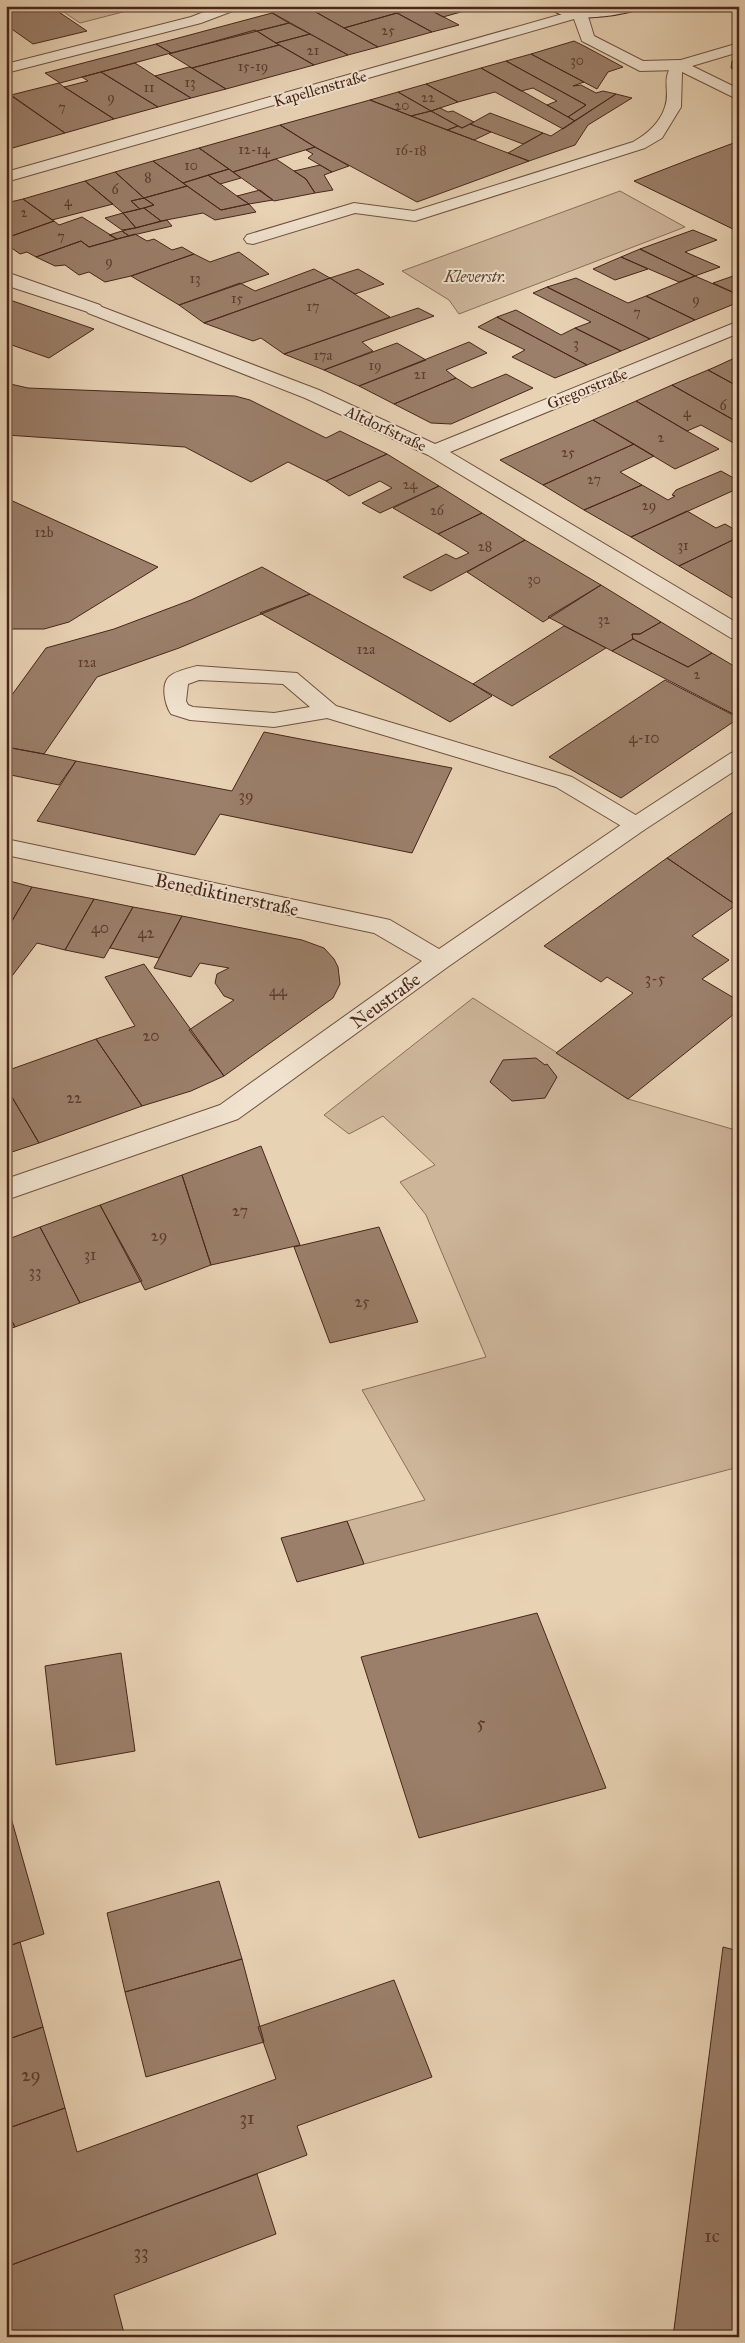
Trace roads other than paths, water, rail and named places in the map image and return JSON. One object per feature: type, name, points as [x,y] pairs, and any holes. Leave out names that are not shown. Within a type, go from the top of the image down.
[{"type":"street","points":[[6,69],[196,20],[233,6]]},
{"type":"street","points":[[555,6],[580,13],[587,38],[640,66],[679,65],[739,47]]},
{"type":"street","name":"Kapellenstraße","points":[[6,177],[580,13],[600,14],[636,6]]},
{"type":"street","points":[[679,65],[739,95]]},
{"type":"street","points":[[253,239],[354,208],[415,216],[638,145],[656,134],[673,106],[674,72],[679,65]]},
{"type":"street","name":"Altdorfstraße","points":[[6,277],[14,282],[94,309],[312,394],[435,451],[739,633]]},
{"type":"street","name":"Gregorstraße","points":[[435,451],[739,326]]},
{"type":"street","points":[[328,711],[274,720],[190,713],[179,708],[175,701],[178,680],[197,673],[289,678],[328,711],[564,782],[636,825]]},
{"type":"street","name":"Neustraße","points":[[6,1190],[229,1112],[440,960],[636,825],[739,758]]},
{"type":"street","name":"Benediktinerstraße","points":[[6,847],[380,926],[440,960]]},
{"type":"park label","name":"Kleverstr.","points":[[475,276]]}]
